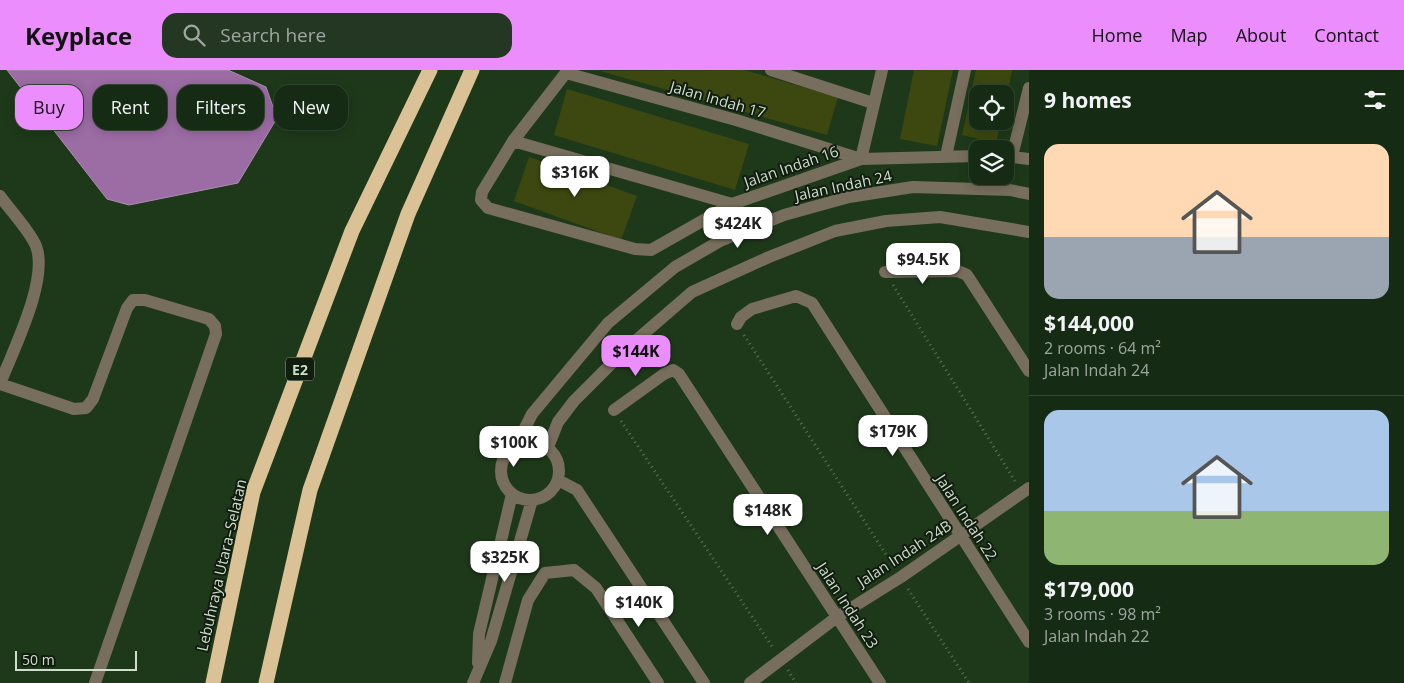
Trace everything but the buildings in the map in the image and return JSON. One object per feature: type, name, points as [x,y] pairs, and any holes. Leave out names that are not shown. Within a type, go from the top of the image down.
[{"type":"highway","name":"Lebuhraya Utara–Selatan","points":[[213,683],[253,492],[352,231],[430,70]]},
{"type":"highway","points":[[266,683],[310,490],[408,214],[472,70]]},
{"type":"street","points":[[771,70],[873,103]]},
{"type":"street","name":"Jalan Indah 16","points":[[513,141],[482,192],[481,200],[488,208],[635,249],[651,250],[732,204],[861,159],[882,70]]},
{"type":"street","points":[[946,156],[965,70]]},
{"type":"street","points":[[567,71],[513,141],[732,204]]},
{"type":"street","name":"Jalan Indah 17","points":[[567,71],[736,120],[861,159]]},
{"type":"street","points":[[1013,140],[1029,88]]},
{"type":"street","points":[[861,159],[969,156]]},
{"type":"street","points":[[1014,157],[1029,158]]},
{"type":"street","name":"Jalan Indah 24","points":[[517,444],[532,414],[608,323],[675,267],[720,241],[784,215],[849,198],[913,187],[1010,190],[1029,194]]},
{"type":"street","points":[[0,196],[35,244],[40,261],[38,281],[0,384],[74,409],[86,408],[93,399],[127,308],[133,300],[145,300],[209,319],[215,326],[216,334],[95,683]]},
{"type":"street","points":[[548,447],[558,422],[574,401],[626,349],[692,292],[769,257],[835,232],[886,221],[940,217],[1029,232]]},
{"type":"street","points":[[885,272],[958,271],[967,275],[1029,371]]},
{"type":"street","name":"Jalan Indah 22","points":[[737,324],[741,317],[752,309],[796,296],[812,303],[1029,642]]},
{"type":"street","name":"Jalan Indah 23","points":[[614,410],[673,370],[679,374],[880,683]]},
{"type":"street","points":[[533,441],[548,447],[558,460],[558,480],[550,493],[532,500],[518,498],[506,488],[500,472],[504,455],[517,444],[533,441]]},
{"type":"street","points":[[558,480],[577,490],[704,683]]},
{"type":"street","name":"Jalan Indah 24B","points":[[750,683],[837,617],[901,577],[1026,491]]},
{"type":"street","points":[[473,683],[477,668],[479,634],[512,494]]},
{"type":"street","points":[[477,668],[491,641],[532,500]]},
{"type":"street","points":[[505,683],[528,600],[545,573],[574,570],[596,588],[658,683]]},
{"type":"path","points":[[885,272],[1026,491]]},
{"type":"path","points":[[737,324],[969,683]]},
{"type":"path","points":[[614,410],[796,683]]},
{"type":"shaded area","points":[[7,70],[228,70],[262,85],[177,85],[177,130],[264,130],[264,86],[274,110],[274,123],[238,183],[129,205],[107,199],[54,130],[83,130],[83,85],[19,85]]}]
